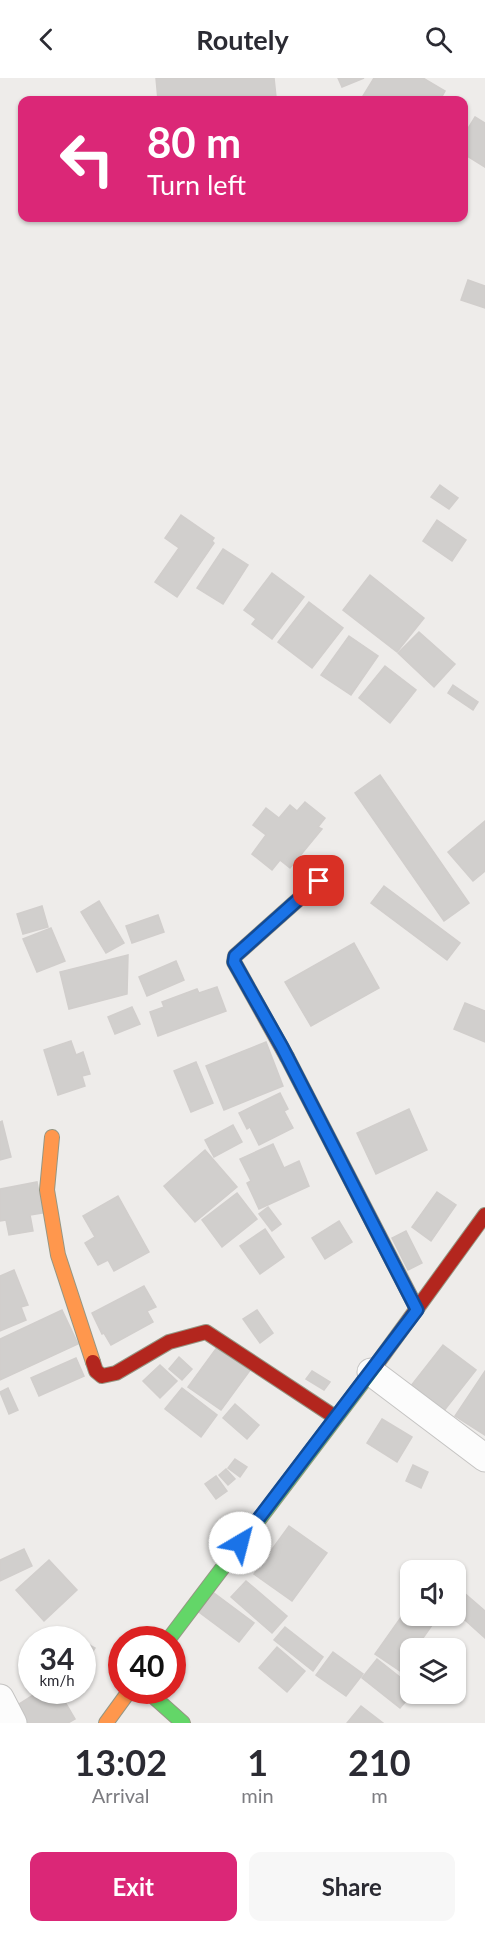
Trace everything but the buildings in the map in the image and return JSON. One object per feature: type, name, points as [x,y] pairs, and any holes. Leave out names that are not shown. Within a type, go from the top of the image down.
[{"type":"street","points":[[319,881],[235,956],[234,962],[282,1047],[417,1310]]},
{"type":"street","points":[[52,1137],[47,1190],[58,1255],[96,1371],[102,1376],[116,1373],[169,1342],[206,1332],[335,1417]]},
{"type":"street","points":[[178,1626],[417,1310],[485,1215]]},
{"type":"street","points":[[370,1372],[485,1458]]},
{"type":"street","points":[[0,1698],[13,1723]]},
{"type":"street","points":[[106,1723],[120,1704]]},
{"type":"street","points":[[162,1704],[183,1723]]},
{"type":"traffic: fast","points":[[179,1626],[376,1365]]},
{"type":"traffic: fast","points":[[162,1704],[183,1723]]},
{"type":"traffic: slow","points":[[287,1057],[417,1309]]},
{"type":"traffic: slow","points":[[52,1137],[47,1190],[58,1255],[93,1362]]},
{"type":"traffic: slow","points":[[106,1723],[120,1704]]},
{"type":"traffic: jam","points":[[287,1057],[234,962],[235,956],[319,881]]},
{"type":"traffic: jam","points":[[376,1365],[485,1215]]},
{"type":"traffic: jam","points":[[93,1362],[96,1371],[102,1376],[116,1373],[169,1342],[206,1332],[335,1417]]},
{"type":"route","points":[[240,1543],[417,1310],[282,1047],[234,962],[235,956],[319,881]]}]
